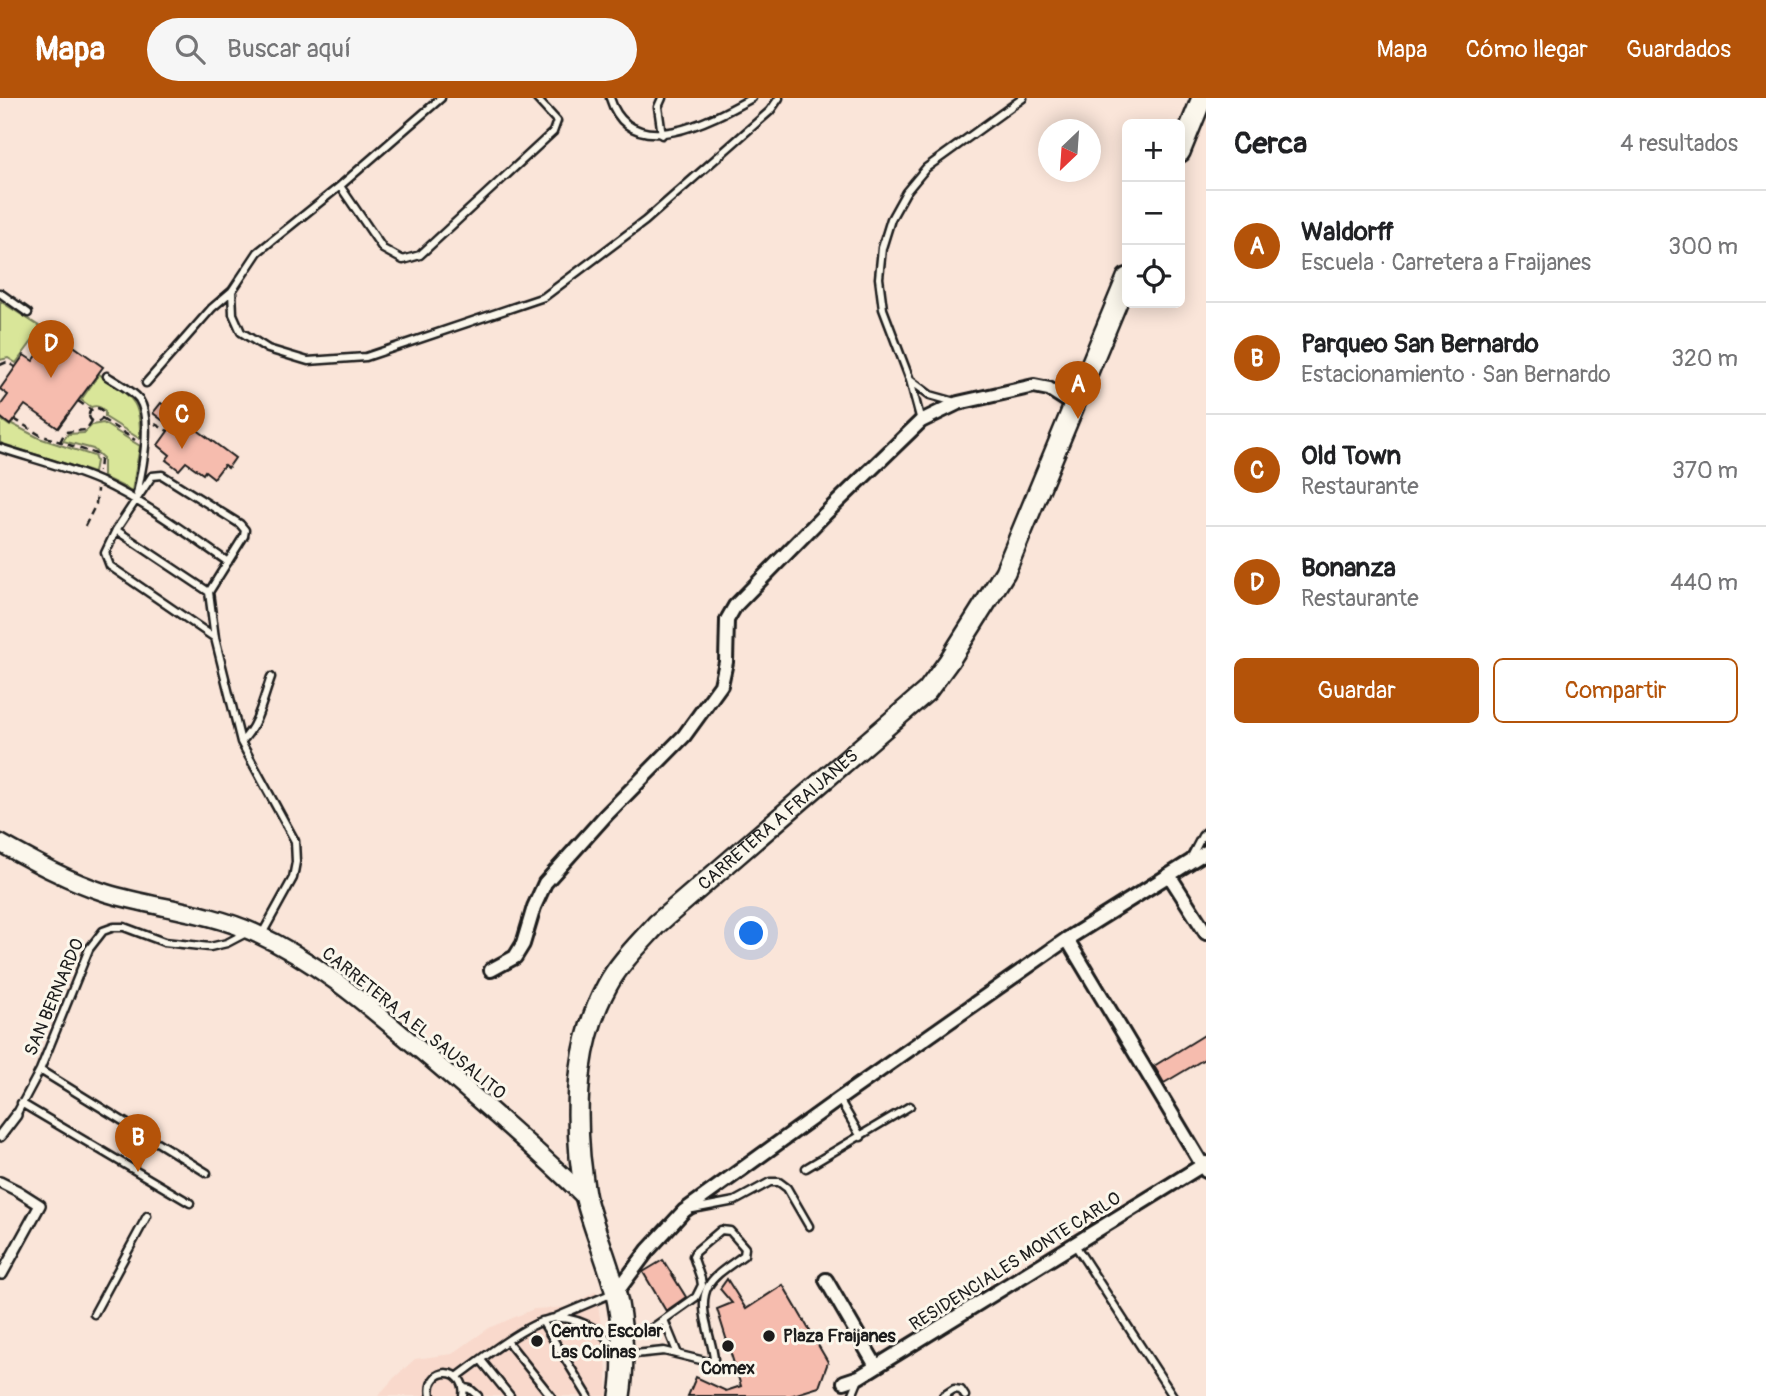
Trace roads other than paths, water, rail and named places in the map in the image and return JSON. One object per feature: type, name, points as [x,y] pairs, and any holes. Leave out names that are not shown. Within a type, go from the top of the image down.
[{"type":"main road","points":[[1185,140],[1202,98]]},
{"type":"main road","name":"CARRETERA A FRAIJANES","points":[[620,1396],[623,1355],[621,1328],[615,1293],[586,1198],[577,1105],[582,1056],[594,1014],[607,985],[657,924],[927,691],[1005,572],[1122,290]]},
{"type":"street","points":[[491,970],[515,957],[523,944],[534,907],[545,883],[606,815],[684,736],[721,685],[726,662],[727,620],[735,606],[825,514],[921,421],[958,403],[1034,386],[1049,389],[1074,405]]},
{"type":"street","name":"CARRETERA A EL SAUSALITO","points":[[0,843],[54,871],[107,893],[211,917],[256,933],[307,960],[349,990],[490,1108],[586,1198]]},
{"type":"street","points":[[615,1293],[648,1250],[684,1211],[1067,939],[1206,852]]},
{"type":"street","points":[[1169,875],[1206,933]]},
{"type":"street","name":"RESIDENCIALES MONTE CARLO","points":[[844,1382],[859,1377],[1205,1166],[1067,939]]},
{"type":"street","name":"SAN BERNARDO","points":[[0,1136],[16,1115]]},
{"type":"street","points":[[0,1182],[40,1205],[2,1274]]},
{"type":"street","points":[[826,1280],[876,1366]]},
{"type":"lane","points":[[146,383],[212,308],[232,291],[258,251],[340,186],[441,98]]},
{"type":"lane","points":[[340,186],[383,249],[403,260],[420,255],[554,131],[557,121],[536,98]]},
{"type":"lane","points":[[610,98],[614,111],[630,127],[645,133],[662,135],[720,116],[752,98]]},
{"type":"lane","points":[[662,98],[658,107],[662,135]]},
{"type":"lane","points":[[232,291],[233,314],[241,332],[268,349],[308,361],[366,357],[544,297],[645,221],[770,111],[779,98]]},
{"type":"lane","points":[[921,421],[910,380],[883,309],[879,278],[882,248],[891,219],[906,192],[926,169],[1023,98]]},
{"type":"lane","points":[[0,293],[28,313]]},
{"type":"lane","points":[[107,376],[138,398],[142,407],[145,446],[136,499]]},
{"type":"lane","points":[[910,380],[930,395],[958,403]]},
{"type":"lane","points":[[0,448],[64,467],[136,499],[228,562]]},
{"type":"lane","points":[[215,638],[110,566],[105,553],[116,530],[152,476],[162,475],[240,524],[244,530],[244,536],[209,592],[215,638],[241,742],[295,841],[296,862],[293,878],[269,924],[256,933]]},
{"type":"lane","points":[[116,530],[209,592]]},
{"type":"lane","points":[[241,742],[258,715],[271,677]]},
{"type":"lane","points":[[1188,863],[1206,832]]},
{"type":"lane","name":"SAN BERNARDO","points":[[16,1115],[40,1070],[89,949],[103,931],[124,927],[164,942],[209,947],[256,933]]},
{"type":"lane","points":[[40,1070],[207,1173]]},
{"type":"lane","points":[[839,1099],[860,1137]]},
{"type":"lane","points":[[21,1104],[190,1203]]},
{"type":"lane","points":[[806,1168],[910,1106]]},
{"type":"lane","points":[[684,1211],[735,1201],[770,1182],[779,1182],[787,1188],[809,1226]]},
{"type":"lane","points":[[94,1314],[147,1216]]},
{"type":"lane","points":[[554,1318],[580,1322],[600,1331],[623,1355],[664,1351],[709,1362],[713,1359],[703,1301],[715,1276],[744,1255],[744,1248],[730,1231],[721,1230],[695,1252],[693,1259],[702,1285],[696,1297],[645,1332],[621,1328]]},
{"type":"lane","points":[[1075,1245],[1173,1396]]},
{"type":"lane","points":[[457,1377],[507,1341],[542,1321],[615,1293]]},
{"type":"lane","points":[[664,1320],[678,1354]]},
{"type":"lane","points":[[542,1321],[588,1396]]},
{"type":"lane","points":[[507,1341],[551,1396]]},
{"type":"lane","points":[[481,1360],[510,1396]]},
{"type":"lane","points":[[431,1396],[430,1385],[438,1375],[444,1373],[457,1377],[462,1382],[463,1392],[470,1389],[478,1396]]},
{"type":"lane","points":[[852,1396],[859,1377]]},
{"type":"lane","points":[[943,1396],[954,1388],[961,1390],[965,1396]]},
{"type":"place","name":"Bonanza","points":[[51,378]]},
{"type":"place","name":"Waldorff","points":[[1078,419]]},
{"type":"place","name":"Old Town","points":[[182,449]]},
{"type":"place","name":"Parqueo San Bernardo","points":[[138,1172]]},
{"type":"place","name":"Plaza Fraijanes","points":[[769,1336]]},
{"type":"place","name":"Centro Escolar Las Colinas","points":[[537,1341]]},
{"type":"place","name":"Comex","points":[[728,1346]]}]
